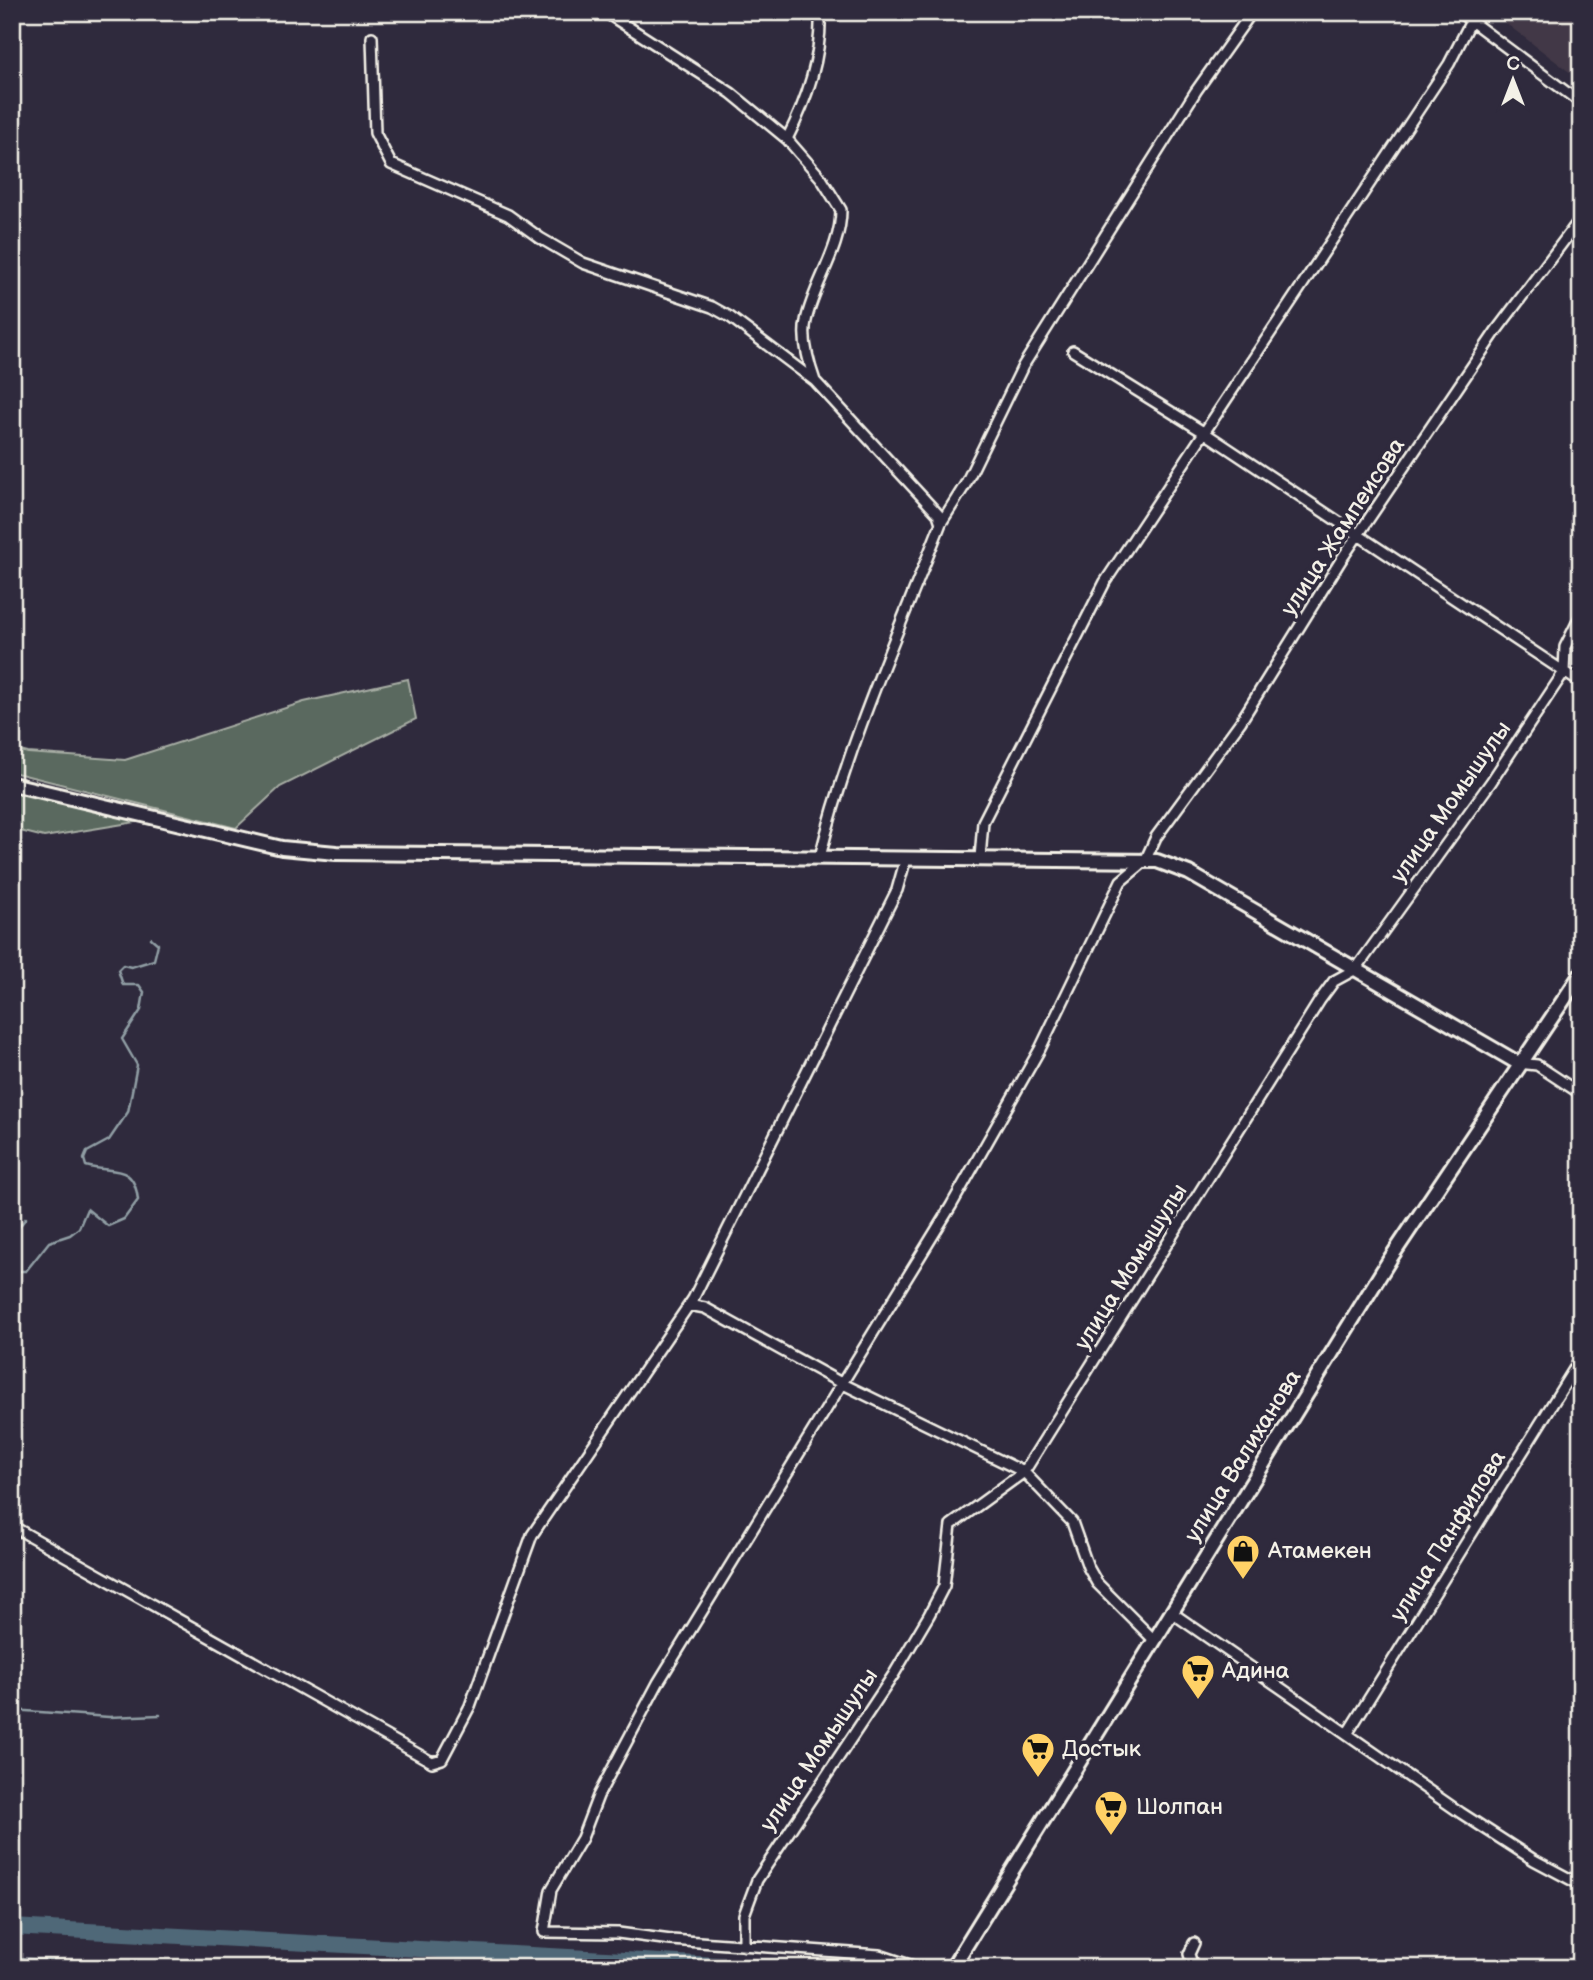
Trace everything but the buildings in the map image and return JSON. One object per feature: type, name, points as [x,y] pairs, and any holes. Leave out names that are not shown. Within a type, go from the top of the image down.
[{"type":"street","points":[[605,12],[731,93],[787,139],[821,178],[841,209],[835,243],[806,322],[810,367],[815,381]]},
{"type":"street","points":[[787,139],[802,109],[815,68],[820,12]]},
{"type":"street","points":[[820,858],[831,810],[858,734],[941,523],[965,485],[1023,366],[1196,91],[1252,12]]},
{"type":"street","points":[[1459,12],[1581,103]]},
{"type":"street","points":[[980,858],[983,822],[1105,582],[1449,64],[1471,21]]},
{"type":"street","points":[[372,37],[375,134],[385,158],[391,164],[508,215],[583,263],[712,307],[730,317],[815,381],[938,514],[941,523]]},
{"type":"street","name":"улица Жампеисова","points":[[1145,861],[1156,837],[1241,721],[1358,535],[1496,331],[1581,219]]},
{"type":"street","points":[[1073,351],[1205,433],[1581,683]]},
{"type":"street","name":"улица Момышулы","points":[[744,1946],[744,1915],[757,1880],[894,1674],[944,1586],[951,1525],[1024,1472],[1320,1000],[1334,981],[1356,969],[1491,782],[1564,672],[1565,648],[1581,615]]},
{"type":"street","points":[[12,784],[282,848],[477,856],[1157,861],[1189,873],[1518,1063],[1537,1065],[1581,1094]]},
{"type":"street","points":[[12,1526],[436,1762],[442,1759],[470,1706],[532,1535],[689,1305],[897,890],[906,858]]},
{"type":"street","points":[[919,1968],[879,1955],[744,1946],[618,1933],[544,1932],[546,1911],[551,1890],[582,1838],[598,1796],[658,1683],[951,1206],[1040,1049],[1121,881],[1145,861]]},
{"type":"street","name":"улица Валиханова","points":[[952,1968],[1390,1259],[1518,1063],[1581,974]]},
{"type":"street","points":[[689,1305],[705,1308],[841,1383],[1024,1472],[1072,1522],[1088,1567],[1097,1583],[1154,1640]]},
{"type":"street","name":"улица Панфилова","points":[[1348,1734],[1581,1358]]},
{"type":"street","points":[[1171,1612],[1461,1813],[1534,1860],[1581,1885]]},
{"type":"street","points":[[1193,1968],[1189,1954],[1194,1942]]},
{"type":"shaded area","points":[[1491,12],[1581,12],[1580,80]]},
{"type":"green space","points":[[408,679],[416,719],[280,787],[236,828],[12,772],[12,749],[28,753],[125,760],[304,702]]},
{"type":"green space","points":[[12,785],[154,819],[44,837],[12,829]]},
{"type":"waterway","points":[[12,1271],[26,1271],[49,1242],[70,1235],[79,1228],[87,1209],[108,1226],[124,1219],[138,1200],[136,1188],[127,1175],[86,1166],[84,1159],[87,1152],[109,1140],[128,1112],[137,1065],[122,1039],[141,1010],[144,992],[139,985],[123,985],[118,970],[123,965],[131,967],[154,960],[158,944],[151,938]]},
{"type":"waterway","points":[[12,1236],[26,1218]]},
{"type":"waterway","points":[[12,1710],[109,1717],[160,1715]]},
{"type":"waterway","points":[[12,1927],[771,1968]]},
{"type":"waterway","points":[[12,1958],[184,1968]]},
{"type":"place","name":"Атамекен","points":[[1243,1581]]},
{"type":"place","name":"Адина","points":[[1198,1701]]},
{"type":"place","name":"Достык","points":[[1038,1779]]},
{"type":"place","name":"Шолпан","points":[[1111,1837]]}]
